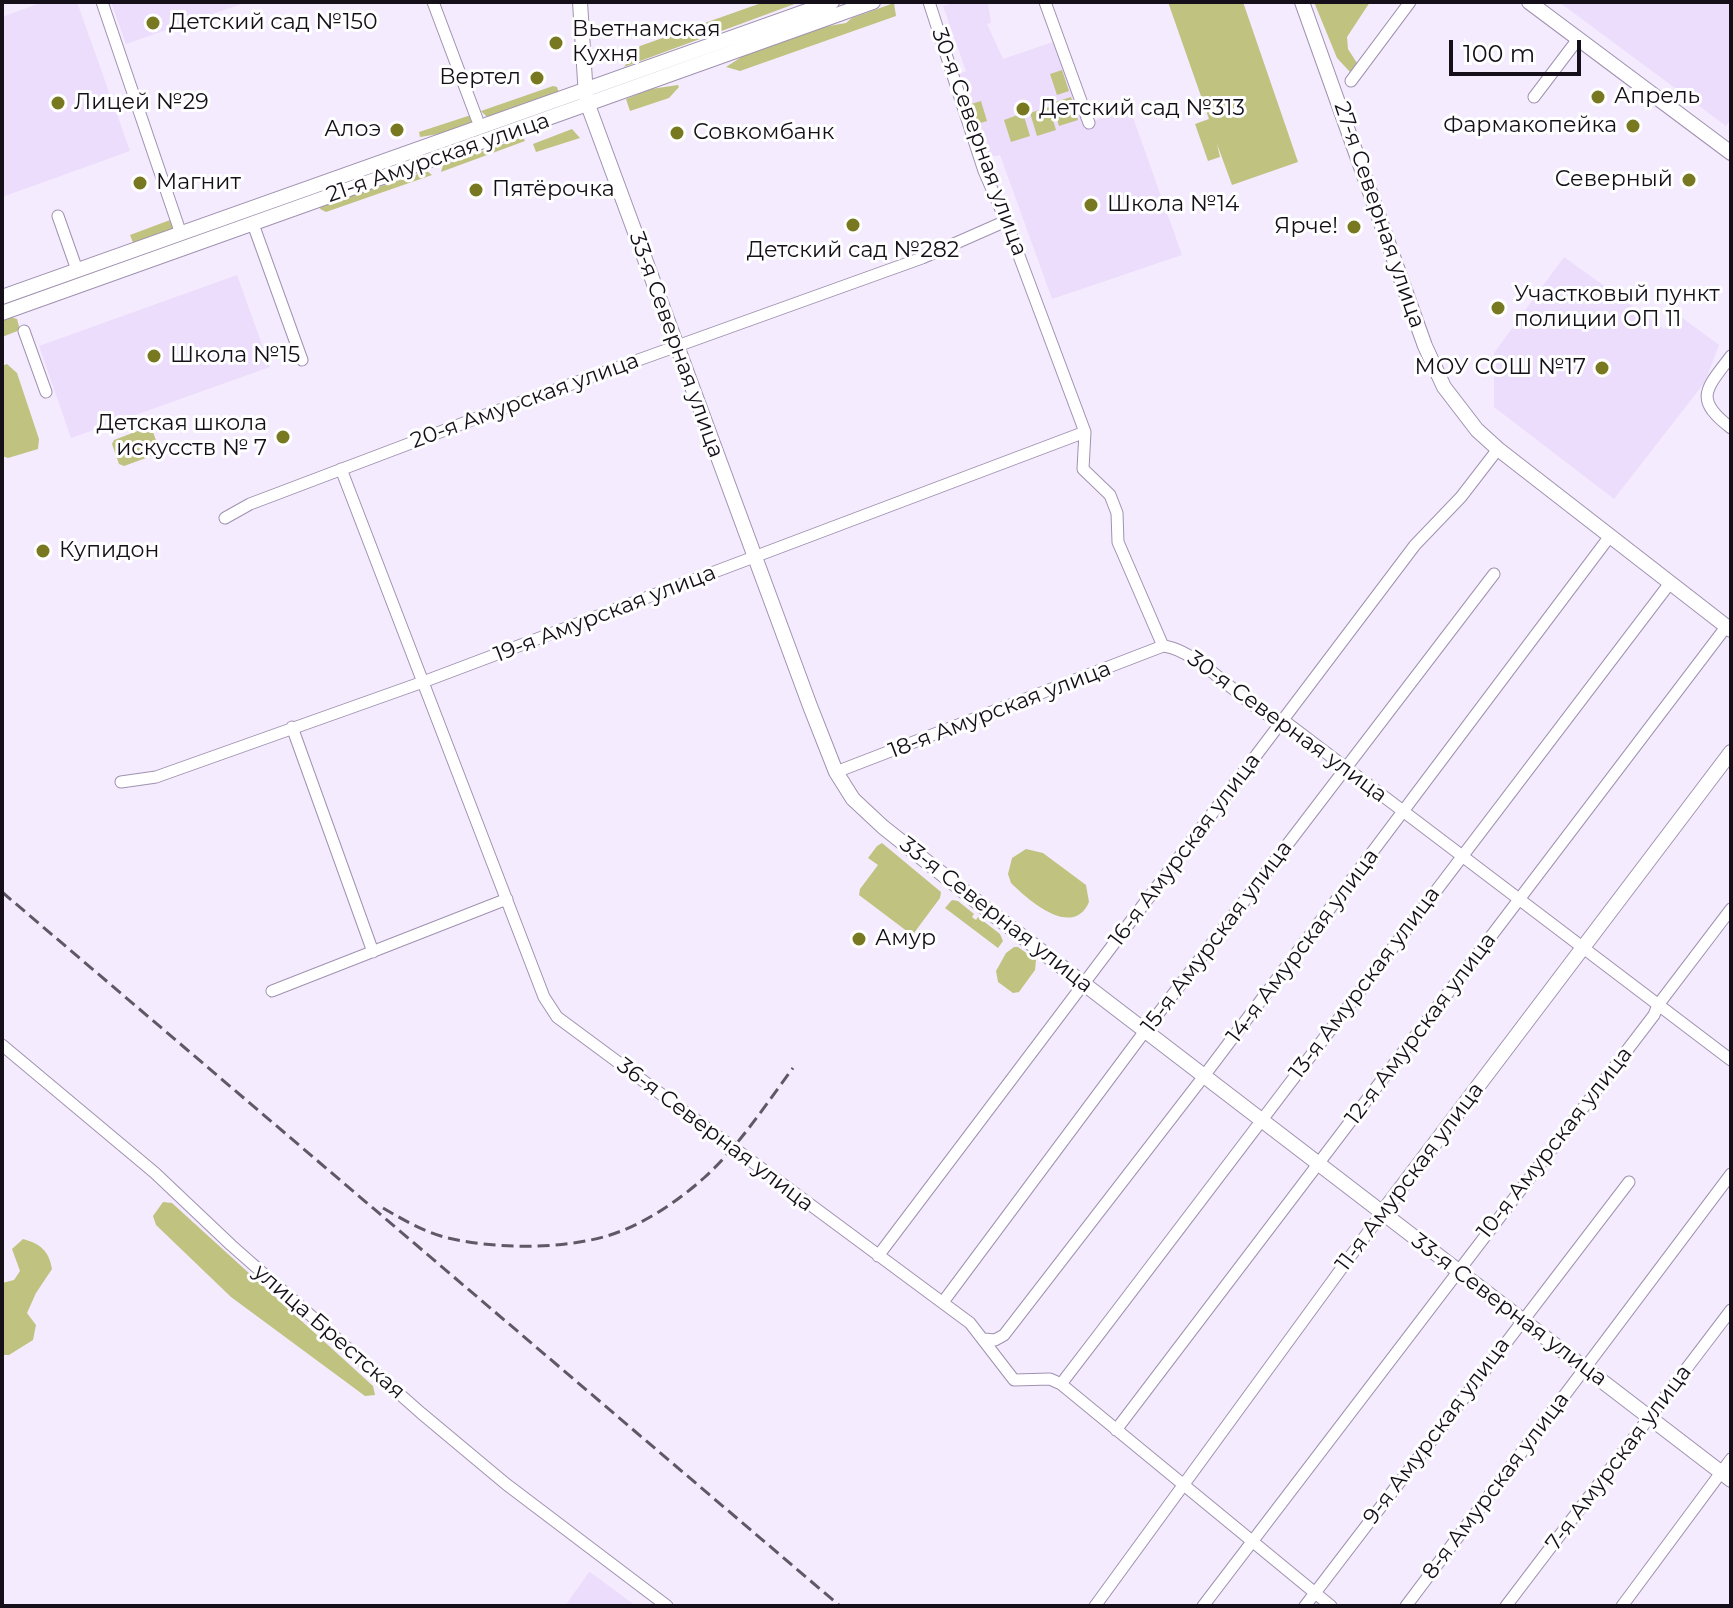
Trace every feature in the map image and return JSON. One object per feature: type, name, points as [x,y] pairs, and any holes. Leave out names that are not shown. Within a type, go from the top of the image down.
[{"type":"street","points":[[102,2],[183,241]]},
{"type":"street","points":[[433,2],[481,129]]},
{"type":"street","name":"33-я Северная улица","points":[[580,2],[586,98],[836,772],[853,799],[883,827],[1145,1031],[1726,1476]]},
{"type":"street","name":"21-я Амурская улица","points":[[586,98],[832,2]]},
{"type":"street","name":"21-я Амурская улица","points":[[2,313],[481,129],[586,98],[873,2]]},
{"type":"street","name":"30-я Северная улица","points":[[929,2],[984,171],[1006,221],[1085,432],[1083,469],[1110,495],[1117,513],[1118,542],[1163,646],[1184,652],[1202,667],[1215,672],[1271,718],[1283,720],[1582,949],[1729,1055]]},
{"type":"street","points":[[1045,2],[1089,123]]},
{"type":"street","name":"27-я Северная улица","points":[[1302,2],[1435,369],[1459,410],[1498,449],[1729,628]]},
{"type":"street","points":[[1351,81],[1410,2]]},
{"type":"street","points":[[1529,2],[1731,153]]},
{"type":"street","points":[[1534,97],[1578,39]]},
{"type":"street","name":"21-я Амурская улица","points":[[2,297],[77,270],[253,224],[481,129]]},
{"type":"street","points":[[58,216],[77,270]]},
{"type":"street","name":"20-я Амурская улица","points":[[225,518],[250,504],[341,469],[922,258],[1006,221]]},
{"type":"street","points":[[253,224],[302,360]]},
{"type":"street","points":[[24,331],[46,392]]},
{"type":"street","points":[[1731,356],[1708,388],[1707,401],[1712,413],[1731,428]]},
{"type":"street","name":"19-я Амурская улица","points":[[121,782],[156,777],[423,682],[1085,432]]},
{"type":"street","name":"16-я Амурская улица","points":[[878,1256],[1415,545],[1461,497],[1498,449]]},
{"type":"street","name":"36-я Северная улица","points":[[341,469],[544,997],[557,1017],[970,1323],[1014,1380],[1050,1379],[1061,1384]]},
{"type":"street","name":"14-я Амурская улица","points":[[984,1339],[995,1340],[1004,1335],[1204,1076],[1610,536]]},
{"type":"street","name":"15-я Амурская улица","points":[[943,1302],[1145,1031],[1494,574]]},
{"type":"street","name":"13-я Амурская улица","points":[[1061,1384],[1460,855],[1670,583]]},
{"type":"street","name":"12-я Амурская улица","points":[[1116,1430],[1729,628]]},
{"type":"street","name":"18-я Амурская улица","points":[[836,772],[1163,646]]},
{"type":"street","points":[[292,727],[373,952]]},
{"type":"street","name":"11-я Амурская улица","points":[[1095,1606],[1382,1213],[1731,752]]},
{"type":"street","points":[[272,991],[507,899]]},
{"type":"street","name":"10-я Амурская улица","points":[[1203,1606],[1654,1015],[1658,1005],[1731,909]]},
{"type":"street","name":"улица Брестская","points":[[2,1045],[155,1173],[231,1245],[421,1413],[506,1484],[667,1606]]},
{"type":"street","name":"8-я Амурская улица","points":[[1406,1606],[1731,1174]]},
{"type":"street","name":"9-я Амурская улица","points":[[1305,1606],[1629,1182]]},
{"type":"street","name":"7-я Амурская улица","points":[[1506,1606],[1731,1310]]},
{"type":"street","points":[[1061,1384],[1331,1606]]},
{"type":"street","points":[[1622,1606],[1726,1476],[1731,1459]]},
{"type":"shaded area","name":"Лицей №29","points":[[43,2],[77,2],[130,151],[2,197],[2,17]]},
{"type":"shaded area","name":"Детский сад №150","points":[[111,2],[247,2],[126,44]]},
{"type":"shaded area","name":"Школа №14","points":[[956,2],[988,2],[991,23],[987,24],[1003,59],[1056,41],[1084,124],[1130,109],[1182,255],[1052,299],[1000,155],[984,158],[957,75],[966,71],[943,6]]},
{"type":"shaded area","points":[[1559,2],[1731,2],[1731,119],[1726,126]]},
{"type":"shaded area","name":"МОУ СОШ №17","points":[[1564,257],[1664,329],[1677,314],[1719,345],[1705,382],[1614,499],[1494,407],[1494,353]]},
{"type":"shaded area","name":"Школа №15","points":[[237,275],[270,367],[71,438],[39,346]]},
{"type":"shaded area","points":[[590,1572],[636,1606],[565,1606]]},
{"type":"green space","points":[[764,2],[800,2],[624,67],[640,46]]},
{"type":"green space","points":[[1168,2],[1243,2],[1298,162],[1232,185],[1217,144],[1220,157],[1208,161],[1195,124],[1209,119]]},
{"type":"green space","points":[[1314,2],[1370,2],[1347,37],[1348,49],[1357,63],[1354,73],[1337,58]]},
{"type":"green space","points":[[894,3],[896,16],[740,71],[726,67],[746,54],[823,27],[846,23]]},
{"type":"green space","points":[[1062,70],[1069,91],[1057,95],[1050,74]]},
{"type":"green space","points":[[678,85],[669,98],[630,111],[626,99],[651,89]]},
{"type":"green space","points":[[553,86],[559,93],[488,118],[481,111]]},
{"type":"green space","points":[[1071,97],[1078,120],[1059,126],[1052,103]]},
{"type":"green space","points":[[981,101],[987,121],[974,125],[968,105]]},
{"type":"green space","points":[[1049,107],[1056,130],[1037,136],[1030,113]]},
{"type":"green space","points":[[1023,113],[1030,136],[1011,142],[1004,120]]},
{"type":"green space","points":[[471,115],[475,123],[420,137],[419,132]]},
{"type":"green space","points":[[572,129],[580,138],[536,152],[533,144]]},
{"type":"green space","points":[[523,137],[525,141],[441,172],[443,165]]},
{"type":"green space","points":[[427,171],[432,175],[326,212],[320,209],[321,206]]},
{"type":"green space","points":[[170,220],[174,231],[134,245],[130,235]]},
{"type":"green space","points":[[11,317],[17,319],[20,330],[2,337],[2,321]]},
{"type":"green space","points":[[7,364],[17,373],[39,439],[38,449],[8,458],[2,456],[2,366]]},
{"type":"green space","points":[[148,427],[152,429],[159,449],[157,454],[124,466],[119,464],[112,444],[114,440]]},
{"type":"green space","points":[[882,843],[941,892],[940,898],[914,933],[908,932],[859,895],[878,865],[868,858]]},
{"type":"green space","points":[[1026,849],[1043,853],[1086,885],[1089,902],[1082,913],[1062,917],[1051,913],[1011,883],[1008,874],[1012,858]]},
{"type":"green space","points":[[952,900],[958,901],[974,914],[972,917],[976,920],[978,917],[1000,934],[1003,941],[998,948],[945,908]]},
{"type":"green space","points":[[1014,947],[1036,960],[1035,970],[1019,992],[1013,993],[998,982],[996,971],[1006,953]]},
{"type":"green space","points":[[163,1202],[172,1203],[373,1386],[375,1395],[365,1396],[231,1297],[156,1225],[153,1216]]},
{"type":"green space","points":[[23,1239],[43,1249],[52,1269],[27,1313],[36,1325],[33,1340],[9,1355],[2,1355],[2,1283],[14,1280],[20,1271],[12,1249]]},
{"type":"railway","points":[[2,892],[840,1606]]},
{"type":"railway","points":[[383,1208],[436,1234],[483,1244],[547,1246],[607,1236],[659,1212],[705,1177],[741,1138],[793,1068]]},
{"type":"place","name":"Детский сад №150","points":[[153,23]]},
{"type":"place","name":"Вьетнамская Кухня","points":[[556,43]]},
{"type":"place","name":"Вертел","points":[[537,78]]},
{"type":"place","name":"Апрель","points":[[1598,97]]},
{"type":"place","name":"Лицей №29","points":[[58,103]]},
{"type":"place","name":"Детский сад №313","points":[[1023,109]]},
{"type":"place","name":"Фармакопейка","points":[[1633,126]]},
{"type":"place","name":"Алоэ","points":[[397,130]]},
{"type":"place","name":"Совкомбанк","points":[[677,133]]},
{"type":"place","name":"Северный","points":[[1689,180]]},
{"type":"place","name":"Магнит","points":[[140,183]]},
{"type":"place","name":"Пятёрочка","points":[[476,190]]},
{"type":"place","name":"Школа №14","points":[[1091,205]]},
{"type":"place","name":"Детский сад №282","points":[[853,225]]},
{"type":"place","name":"Ярче!","points":[[1354,227]]},
{"type":"place","name":"Участковый пункт полиции ОП 11","points":[[1498,308]]},
{"type":"place","name":"Школа №15","points":[[154,356]]},
{"type":"place","name":"МОУ СОШ №17","points":[[1602,368]]},
{"type":"place","name":"Детская школа искусств № 7","points":[[283,437]]},
{"type":"place","name":"Купидон","points":[[43,551]]},
{"type":"place","name":"Амур","points":[[859,939]]}]
